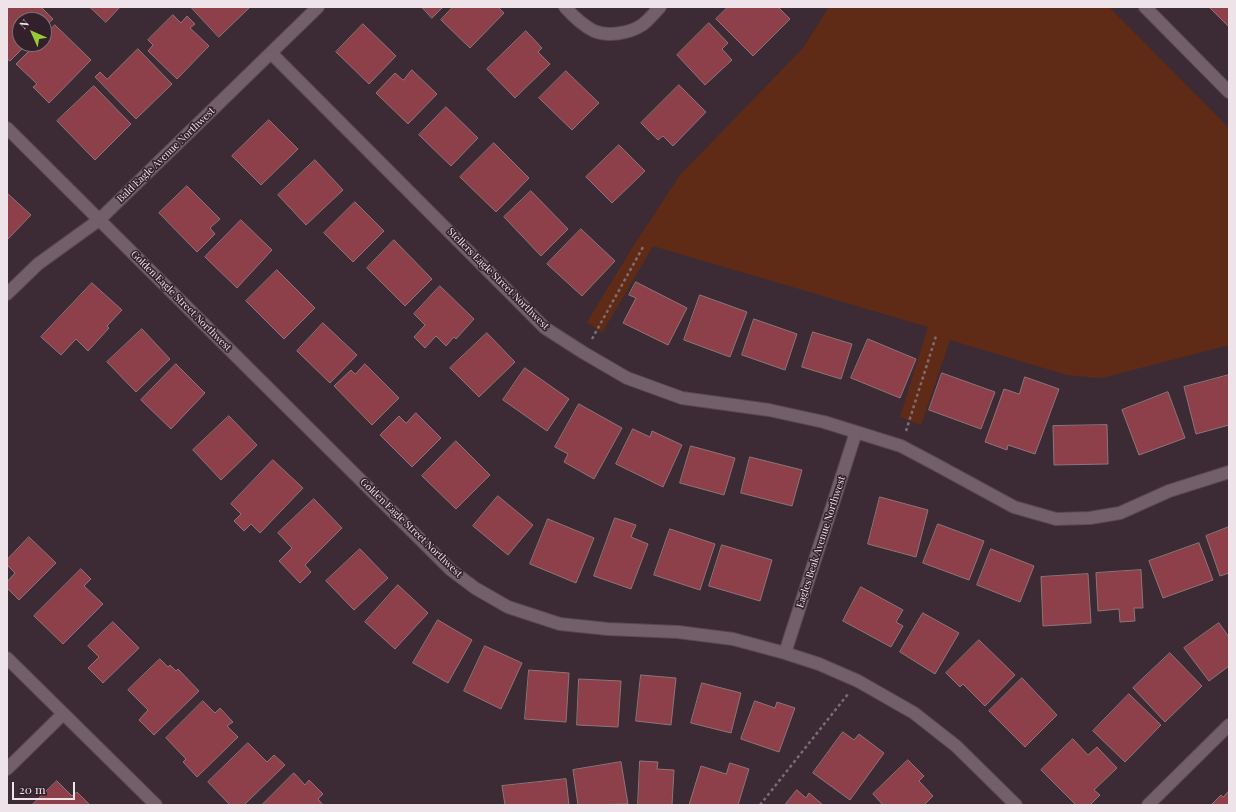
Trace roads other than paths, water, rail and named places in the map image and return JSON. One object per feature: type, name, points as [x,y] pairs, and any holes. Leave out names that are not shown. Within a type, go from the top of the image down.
[{"type":"street","name":"Bald Eagle Avenue Northwest","points":[[7,294],[38,264],[99,220],[318,7]]},
{"type":"street","points":[[565,7],[578,21],[595,31],[612,33],[627,33],[642,25],[660,7]]},
{"type":"street","points":[[1145,7],[1229,92]]},
{"type":"street","name":"Stellers Eagle Street Northwest","points":[[271,53],[545,328],[627,378],[682,398],[769,410],[824,422],[901,446],[1014,507],[1056,519],[1090,518],[1120,513],[1170,491],[1229,472]]},
{"type":"street","name":"Golden Eagle Street Northwest","points":[[7,128],[451,570],[475,588],[508,607],[560,624],[608,629],[678,632],[733,639],[786,652],[819,664],[858,681],[914,713],[956,746],[1016,805]]},
{"type":"street","name":"Eagles Beak Avenue Northwest","points":[[786,652],[856,432]]},
{"type":"street","points":[[7,658],[156,805]]},
{"type":"street","points":[[7,769],[63,714]]},
{"type":"street","points":[[1148,805],[1229,725]]}]
